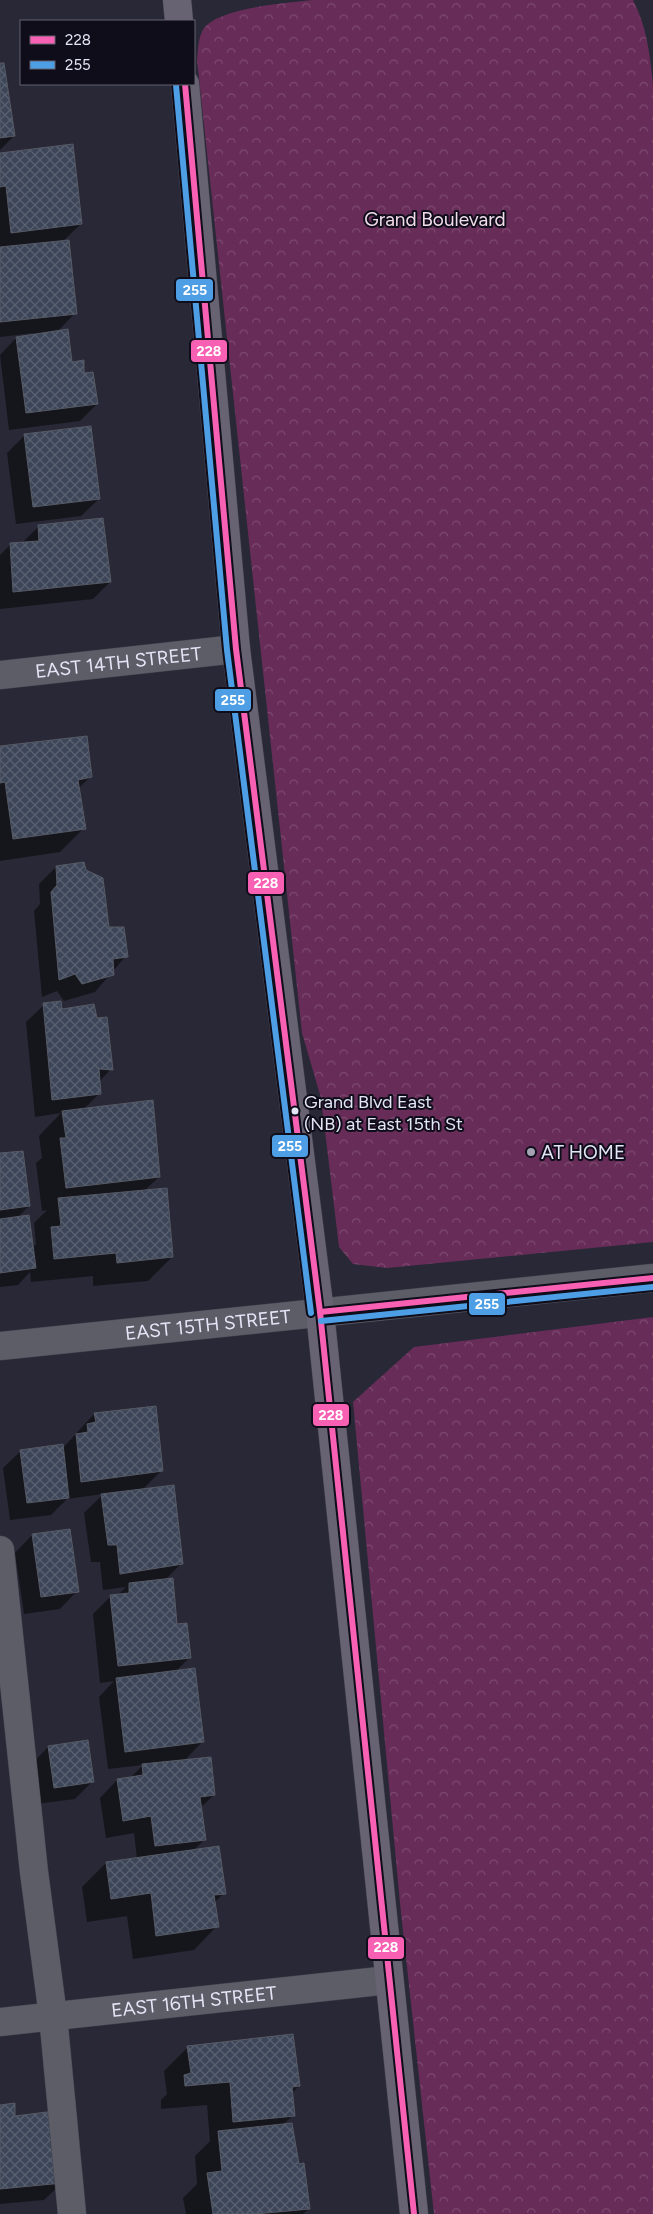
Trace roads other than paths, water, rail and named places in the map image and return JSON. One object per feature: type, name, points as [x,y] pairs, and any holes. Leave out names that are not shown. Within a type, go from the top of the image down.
[{"type":"main road","points":[[178,0],[179,20]]},
{"type":"main road","points":[[185,85],[236,649],[320,1312],[414,2214]]},
{"type":"street","name":"EAST 14TH STREET","points":[[0,675],[236,649]]},
{"type":"street","name":"EAST 15TH STREET","points":[[0,1346],[653,1278]]},
{"type":"street","points":[[0,1550],[8,1684],[53,2016],[72,2214]]},
{"type":"street","name":"EAST 16TH STREET","points":[[0,2022],[389,1980]]},
{"type":"place","name":"Grand Blvd East (NB) at East 15th St","points":[[295,1111]]},
{"type":"place","name":"AT HOME","points":[[531,1152]]},
{"type":"park label","name":"Grand Boulevard","points":[[435,219]]}]
